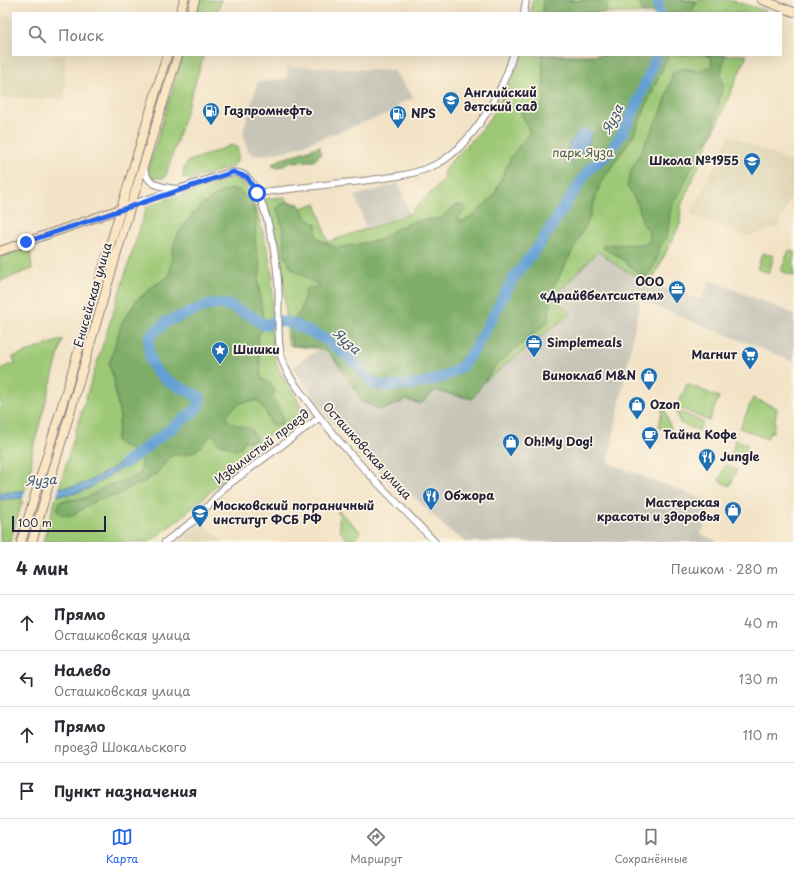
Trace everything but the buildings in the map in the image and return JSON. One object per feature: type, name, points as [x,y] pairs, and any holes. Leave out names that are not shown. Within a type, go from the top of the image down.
[{"type":"main road","points":[[180,12],[184,0]]},
{"type":"main road","points":[[191,12],[195,0]]},
{"type":"main road","points":[[762,0],[794,12]]},
{"type":"main road","name":"Енисейская улица","points":[[22,542],[167,56]]},
{"type":"main road","name":"Енисейская улица","points":[[32,542],[178,56]]},
{"type":"main road","points":[[146,125],[148,132],[154,131],[156,128]]},
{"type":"main road","name":"Осташковская улица","points":[[0,251],[132,205]]},
{"type":"street","points":[[524,12],[526,0]]},
{"type":"street","points":[[257,193],[399,176],[438,164],[466,141],[484,117],[499,88],[513,56]]},
{"type":"street","points":[[144,168],[148,179],[153,184],[178,190]]},
{"type":"street","name":"Осташковская улица","points":[[132,205],[233,172],[247,177],[257,193],[266,217],[274,250],[280,304],[279,340],[285,368],[292,381],[319,418],[435,542]]},
{"type":"street","points":[[124,196],[127,204],[132,205]]},
{"type":"street","name":"Извилистый проезд","points":[[165,542],[196,519],[225,487],[319,418]]},
{"type":"shaded area","points":[[0,15],[12,15],[12,56],[65,56],[65,99],[0,98]]},
{"type":"shaded area","points":[[288,66],[394,71],[414,98],[399,103],[397,110],[287,151],[254,156],[248,151],[243,132],[258,82],[287,78]]},
{"type":"shaded area","name":"Школа №1955","points":[[729,135],[794,163],[794,189],[778,228],[750,236],[737,233],[691,214]]},
{"type":"shaded area","points":[[399,183],[409,213],[366,227],[355,196]]},
{"type":"shaded area","points":[[598,251],[619,267],[650,284],[701,300],[710,280],[794,314],[794,362],[640,300],[608,463],[713,503],[701,534],[719,542],[466,542],[446,528],[399,482],[393,487],[334,424],[294,369],[296,364],[319,349],[329,352],[357,392],[571,313],[553,298]]},
{"type":"shaded area","name":"Московский пограничный институт ФСБ РФ","points":[[201,522],[225,542],[171,542],[180,534],[184,534]]},
{"type":"green space","points":[[199,0],[221,0],[217,12],[195,12]]},
{"type":"green space","points":[[532,0],[730,0],[766,11],[766,12],[531,12]]},
{"type":"green space","points":[[543,0],[612,0],[605,9],[606,12],[543,12]]},
{"type":"green space","points":[[638,0],[693,0],[697,3],[691,12],[644,12]]},
{"type":"green space","points":[[183,56],[204,56],[166,175],[163,178],[151,178],[148,169]]},
{"type":"green space","name":"парк Яуза","points":[[522,56],[747,56],[681,206],[680,224],[650,284],[619,267],[598,251],[553,298],[571,313],[480,385],[430,379],[383,401],[357,392],[329,352],[319,349],[291,346],[288,342],[281,250],[264,199],[285,197],[290,212],[316,203],[328,242],[409,214],[445,179],[443,173],[447,166],[486,124],[501,99]]},
{"type":"green space","name":"парк Яуза","points":[[542,56],[668,56],[634,134],[600,184],[589,219],[551,292],[549,321],[496,365],[472,399],[435,391],[421,404],[406,400],[382,410],[361,402],[350,375],[323,347],[292,345],[289,327],[301,310],[306,289],[320,286],[291,268],[285,256],[283,230],[277,209],[284,203],[289,202],[299,204],[307,219],[316,224],[316,235],[320,240],[337,248],[380,240],[396,229],[415,221],[441,218],[456,205],[463,205],[466,210],[457,218],[462,222],[474,215],[493,197],[511,157],[530,132],[521,113],[542,105],[544,97]]},
{"type":"green space","points":[[707,56],[725,56],[721,74],[723,86],[714,120],[714,130],[710,139],[702,145],[680,193],[674,201],[670,212],[668,234],[660,247],[654,266],[646,277],[643,277],[618,256],[603,248],[603,245],[645,244],[650,240],[648,230],[643,224],[638,204],[627,187],[631,171],[663,108],[673,72],[684,68],[698,71],[712,66],[711,58]]},
{"type":"green space","points":[[232,145],[237,147],[238,156],[236,163],[232,167],[191,180],[183,178],[183,171],[187,162]]},
{"type":"green space","points":[[320,146],[321,154],[314,161],[292,162],[278,168],[272,166],[273,163],[279,160]]},
{"type":"green space","points":[[233,178],[246,185],[262,229],[272,276],[272,341],[276,361],[282,376],[299,403],[303,418],[299,425],[276,438],[270,434],[252,448],[254,452],[188,512],[150,542],[43,542],[82,410],[147,206]]},
{"type":"green space","points":[[233,189],[240,191],[250,200],[253,205],[256,218],[255,245],[261,269],[258,281],[264,326],[258,337],[261,378],[272,385],[275,391],[273,397],[282,416],[282,423],[276,426],[270,423],[266,412],[258,401],[243,402],[232,409],[226,418],[231,423],[251,429],[257,441],[244,441],[241,447],[236,450],[218,443],[212,433],[204,444],[196,451],[180,455],[172,455],[155,475],[139,485],[136,484],[118,495],[98,499],[71,516],[62,515],[57,510],[60,501],[86,498],[109,485],[135,477],[140,473],[141,459],[138,455],[116,441],[120,417],[114,379],[109,365],[122,322],[137,300],[152,287],[169,276],[174,243],[180,231],[192,215],[208,201],[225,191]]},
{"type":"green space","points":[[23,249],[30,250],[32,269],[0,281],[0,257]]},
{"type":"green space","points":[[789,250],[794,252],[794,276],[781,271]]},
{"type":"green space","points":[[762,253],[774,256],[769,273],[757,269]]},
{"type":"green space","points":[[63,339],[32,452],[31,473],[10,542],[0,542],[0,369],[15,363],[13,357]]},
{"type":"green space","points":[[687,384],[719,397],[709,421],[677,407]]},
{"type":"green space","points":[[753,398],[777,408],[773,432],[770,432],[767,439],[740,428]]},
{"type":"green space","points":[[662,409],[665,410],[671,429],[670,432],[659,427]]},
{"type":"green space","points":[[676,410],[703,422],[699,431],[680,423]]},
{"type":"green space","points":[[736,440],[748,445],[741,461],[730,456]]},
{"type":"green space","points":[[725,465],[737,470],[730,486],[719,481]]},
{"type":"green space","points":[[338,510],[361,532],[352,542],[350,542],[340,531]]},
{"type":"water","points":[[581,129],[587,129],[592,133],[591,138],[587,146],[578,157],[570,163],[567,163],[564,159],[571,141]]},
{"type":"water","points":[[135,452],[138,458],[88,489],[73,494],[0,500],[0,493],[74,486],[88,482],[111,469]]},
{"type":"pier","points":[[60,485],[56,499],[22,501],[26,488]]},
{"type":"waterway","name":"Яуза","points":[[658,0],[659,12]]},
{"type":"waterway","name":"Яуза","points":[[125,463],[192,413],[198,407],[200,397],[169,382],[155,369],[151,361],[149,337],[166,322],[210,304],[228,305],[251,316],[264,325],[279,321],[292,323],[327,340],[350,358],[374,384],[386,386],[411,385],[441,378],[461,367],[476,347],[514,277],[540,244],[589,169],[609,153],[623,132],[635,108],[657,56]]},
{"type":"place","name":"Английский детский сад","points":[[451,115]]},
{"type":"place","name":"Газпромнефть","points":[[211,126]]},
{"type":"place","name":"NPS","points":[[398,129]]},
{"type":"place","name":"Школа №1955","points":[[752,176]]},
{"type":"place","name":"ООО «Драйвбелтсистем»","points":[[677,304]]},
{"type":"place","name":"Simplemeals","points":[[534,358]]},
{"type":"place","name":"Шишки","points":[[220,365]]},
{"type":"place","name":"Магнит","points":[[750,370]]},
{"type":"place","name":"Виноклаб М&N","points":[[649,391]]},
{"type":"place","name":"Ozon","points":[[637,420]]},
{"type":"place","name":"Тайна Кофе","points":[[650,450]]},
{"type":"place","name":"Oh!My Dog!","points":[[511,457]]},
{"type":"place","name":"Jungle","points":[[707,472]]},
{"type":"place","name":"Обжора","points":[[431,511]]},
{"type":"place","name":"Мастерская красоты и здоровья","points":[[733,525]]},
{"type":"place","name":"Московский пограничный институт ФСБ РФ","points":[[200,528]]},
{"type":"route","points":[[26,242],[227,173],[237,172],[247,177],[257,193]]}]
